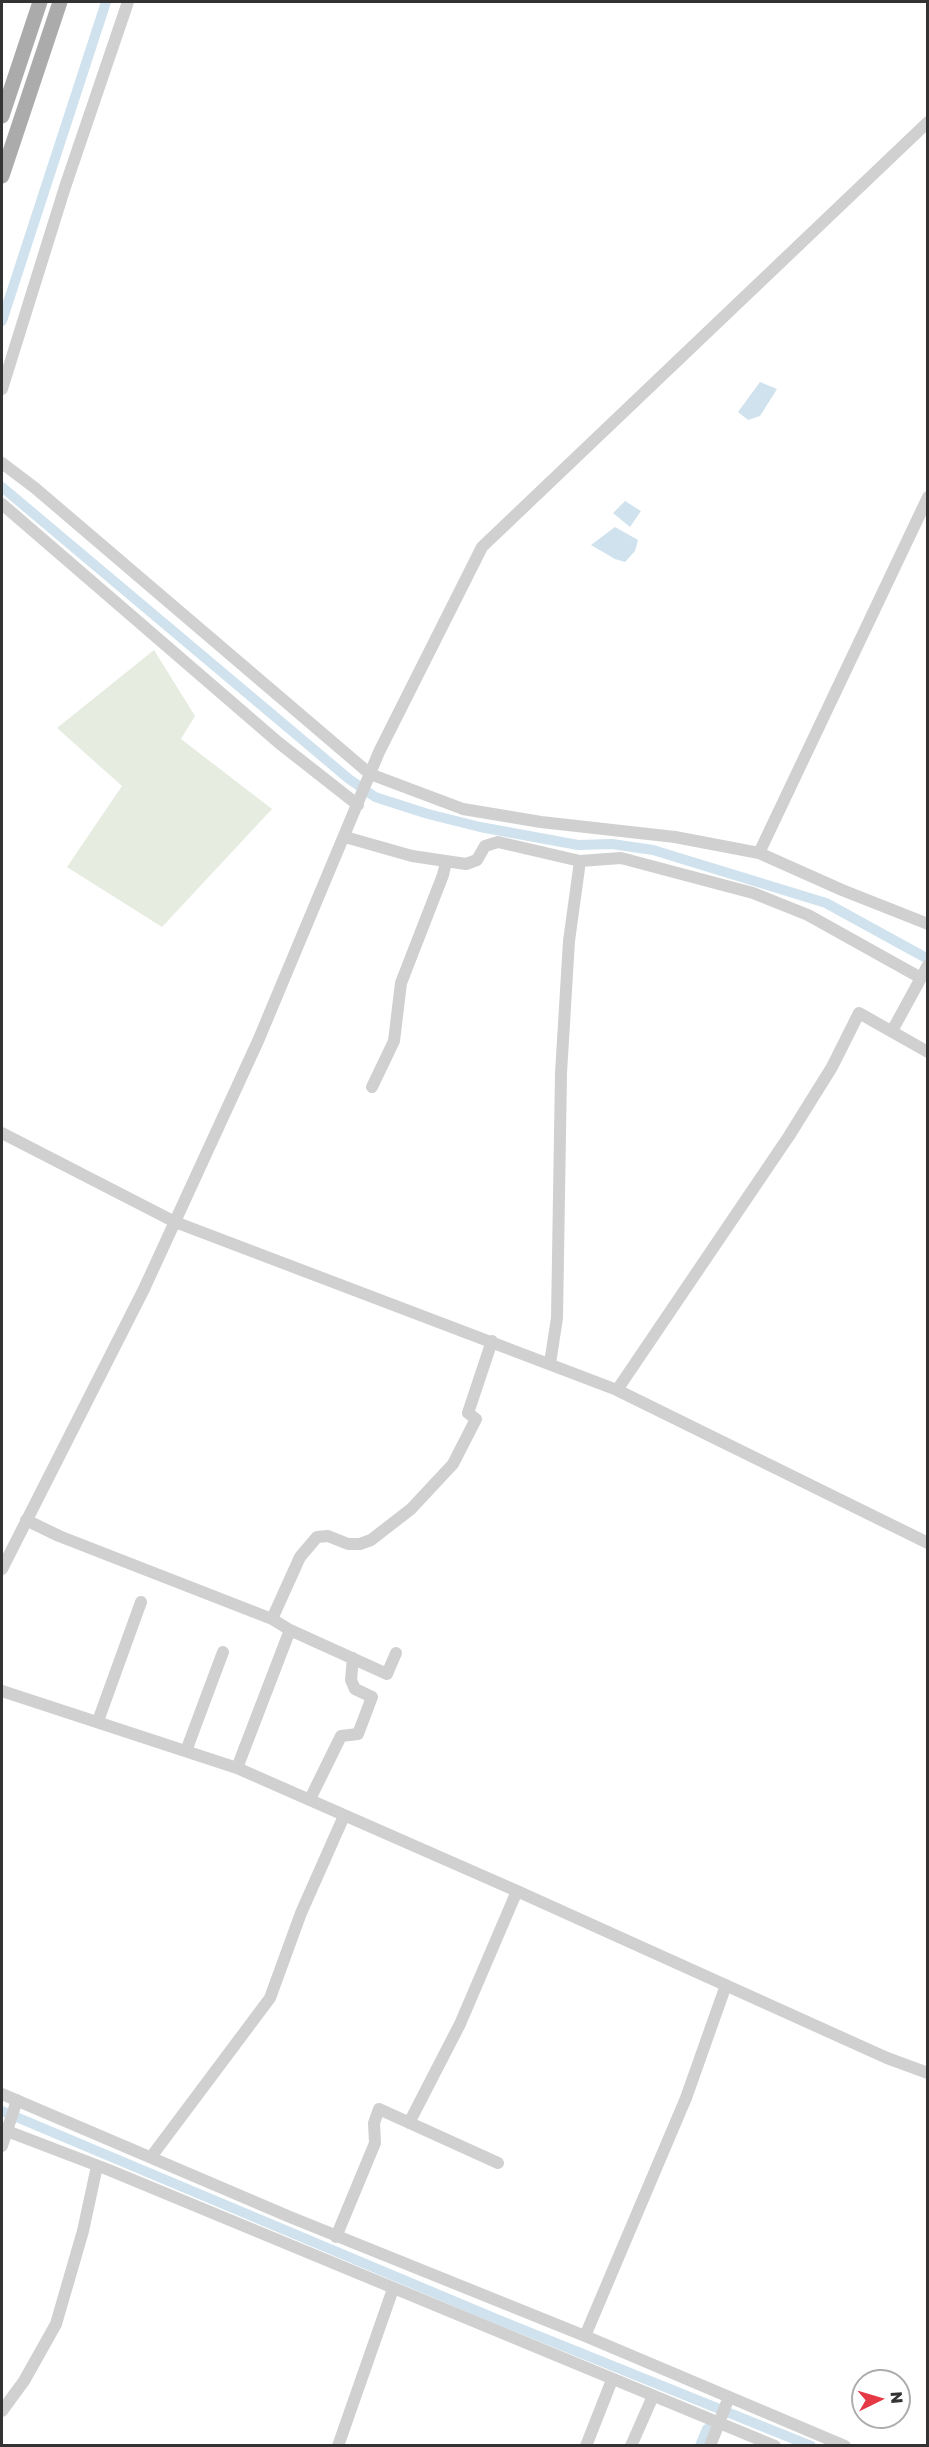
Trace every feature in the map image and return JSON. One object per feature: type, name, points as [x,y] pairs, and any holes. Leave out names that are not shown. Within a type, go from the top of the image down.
[{"type":"main road","points":[[2,117],[40,2]]},
{"type":"main road","points":[[2,176],[60,2]]},
{"type":"street","points":[[2,389],[65,187],[128,2]]},
{"type":"street","points":[[2,1569],[175,1222],[258,1041],[379,752],[482,547],[927,122]]},
{"type":"street","points":[[2,463],[36,488],[369,776],[463,809],[542,822],[675,837],[759,853],[927,924]]},
{"type":"street","points":[[759,853],[927,497]]},
{"type":"street","points":[[2,504],[279,743],[359,803]]},
{"type":"street","points":[[345,837],[412,856],[446,862],[472,863],[485,846],[498,842],[580,861],[621,858],[753,892],[807,915],[921,978]]},
{"type":"street","points":[[550,1363],[557,1318],[561,1073],[569,941],[580,861]]},
{"type":"street","points":[[372,1087],[394,1041],[401,983],[446,862]]},
{"type":"street","points":[[892,1031],[927,965]]},
{"type":"street","points":[[617,1390],[789,1137],[832,1067],[859,1013],[927,1052]]},
{"type":"street","points":[[2,1133],[175,1222],[617,1390],[927,1542]]},
{"type":"street","points":[[272,1619],[300,1557],[317,1537],[328,1536],[348,1544],[360,1544],[372,1540],[411,1509],[453,1464],[476,1419],[468,1413],[492,1341]]},
{"type":"street","points":[[26,1520],[59,1536],[272,1619],[290,1630],[387,1674],[396,1653]]},
{"type":"street","points":[[98,1721],[141,1602]]},
{"type":"street","points":[[237,1768],[290,1630]]},
{"type":"street","points":[[186,1751],[223,1652]]},
{"type":"street","points":[[310,1799],[341,1736],[358,1734],[372,1697],[356,1689],[351,1680],[353,1658]]},
{"type":"street","points":[[2,1691],[237,1768],[887,2058],[927,2073]]},
{"type":"street","points":[[151,2157],[270,1998],[301,1913],[344,1816]]},
{"type":"street","points":[[410,2123],[460,2024],[517,1891]]},
{"type":"street","points":[[585,2336],[686,2098],[726,1985]]},
{"type":"street","points":[[2,2094],[16,2103],[151,2157],[336,2237],[585,2336],[845,2445]]},
{"type":"street","points":[[2,2146],[16,2103]]},
{"type":"street","points":[[336,2237],[375,2143],[374,2124],[379,2109],[498,2163]]},
{"type":"street","points":[[6,2128],[612,2380],[775,2445]]},
{"type":"street","points":[[2,2411],[24,2381],[56,2324],[83,2231],[97,2166]]},
{"type":"street","points":[[338,2445],[393,2289]]},
{"type":"street","points":[[586,2445],[612,2380]]},
{"type":"street","points":[[631,2445],[653,2396]]},
{"type":"street","points":[[710,2445],[729,2397]]},
{"type":"shaded area","points":[[154,650],[195,716],[181,739],[272,809],[162,927],[67,867],[122,786],[57,728]]},
{"type":"water","points":[[760,382],[777,389],[760,416],[748,420],[738,412]]},
{"type":"water","points":[[625,501],[641,511],[630,527],[613,513]]},
{"type":"water","points":[[615,527],[638,540],[635,551],[625,562],[591,545]]},
{"type":"waterway","points":[[2,321],[106,2]]},
{"type":"waterway","points":[[2,487],[349,779],[375,797],[480,827],[578,845],[612,844],[653,850],[826,903],[928,959]]},
{"type":"waterway","points":[[2,2111],[499,2320],[811,2446]]},
{"type":"waterway","points":[[700,2446],[707,2429]]}]
